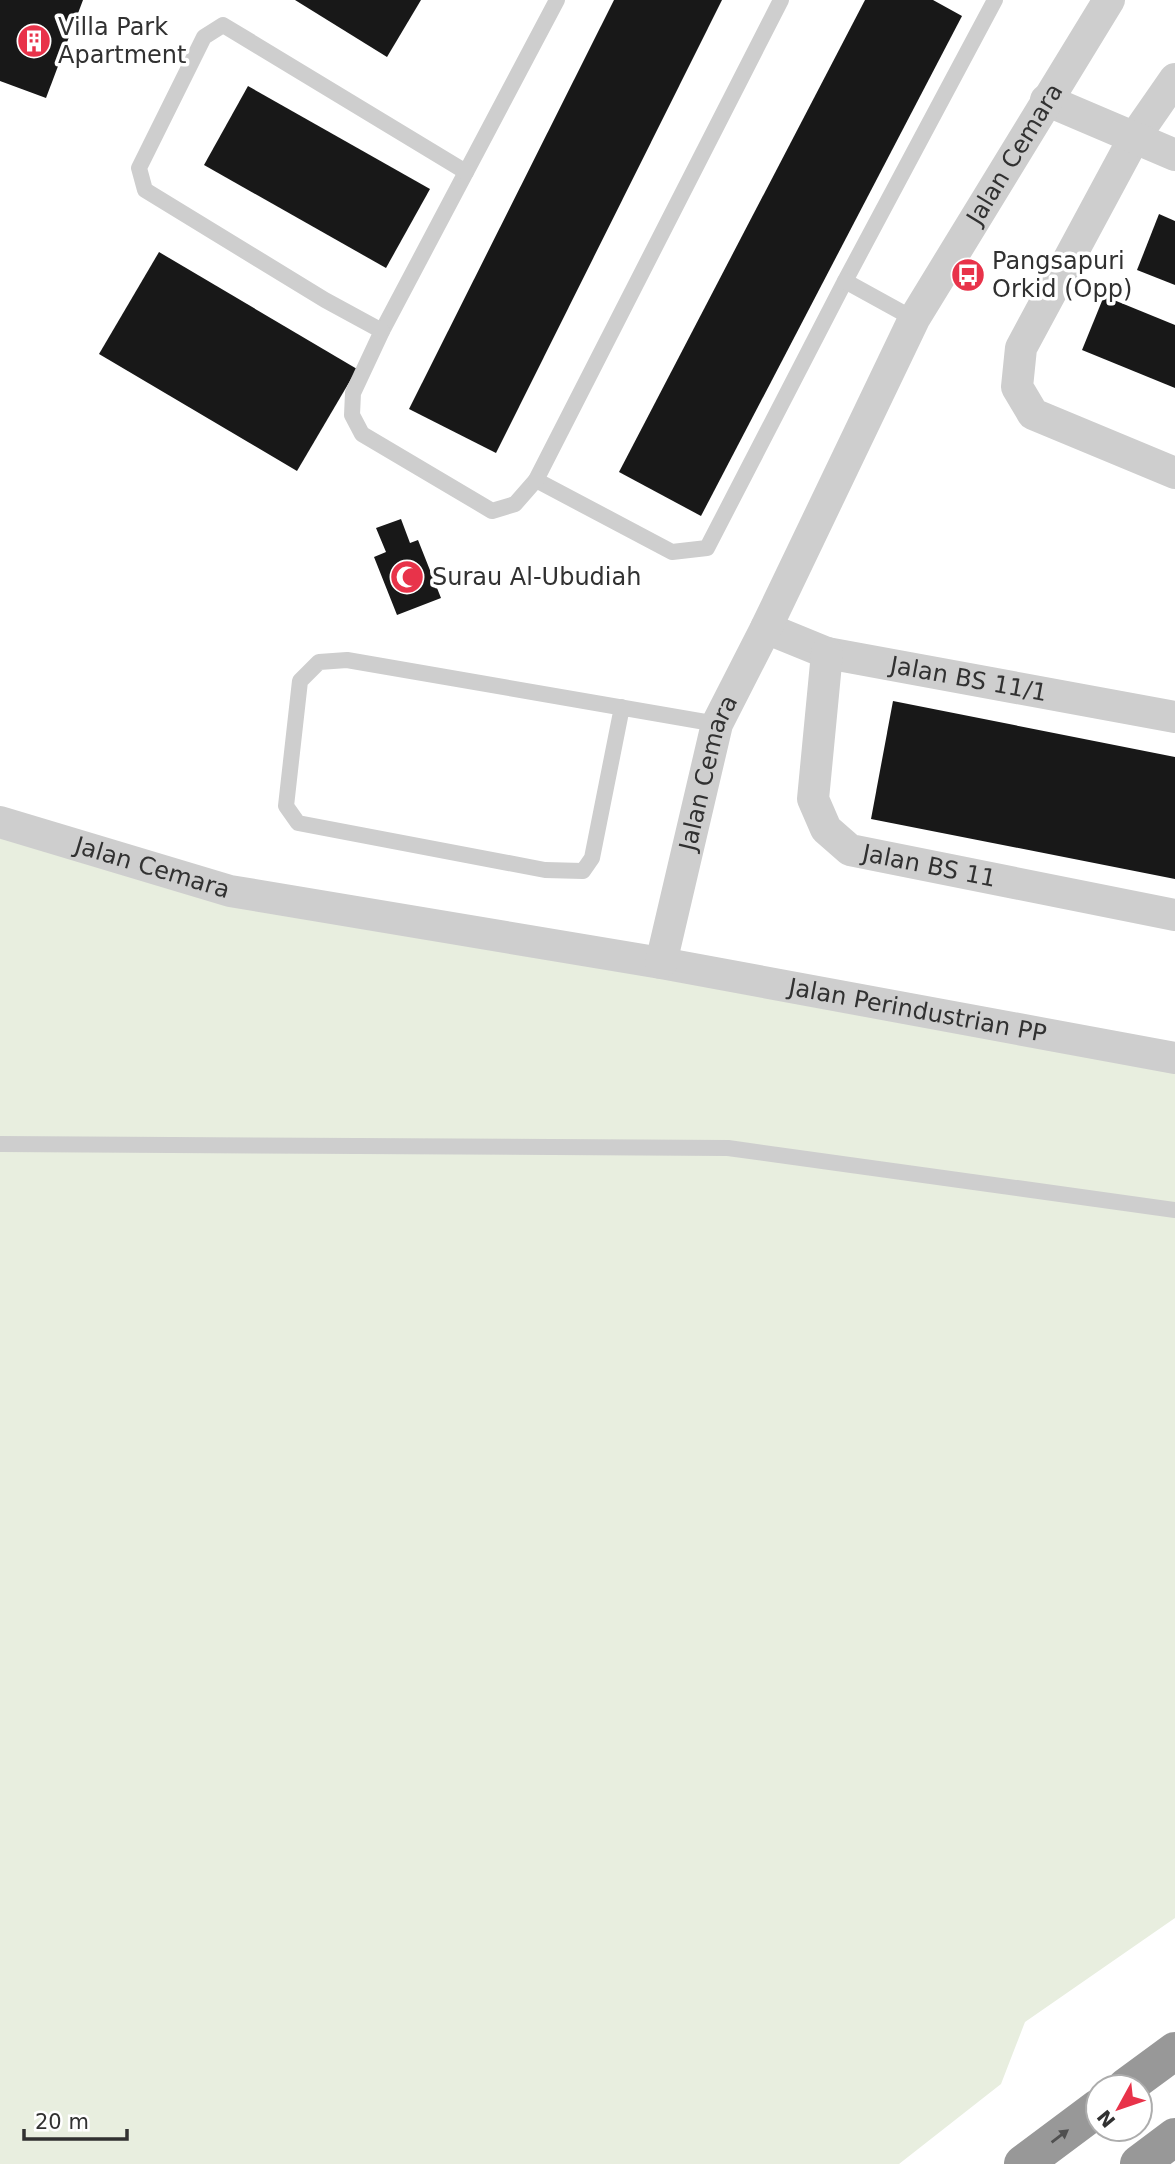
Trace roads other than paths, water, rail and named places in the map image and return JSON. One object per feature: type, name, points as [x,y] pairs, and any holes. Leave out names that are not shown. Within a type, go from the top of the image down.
[{"type":"highway","points":[[1145,2073],[1175,2051]]},
{"type":"highway","points":[[1023,2164],[1084,2118]]},
{"type":"highway","points":[[1139,2164],[1175,2137]]},
{"type":"street","name":"Jalan Cemara","points":[[0,822],[230,891],[661,963],[717,724],[766,628],[914,318],[1109,0]]},
{"type":"street","points":[[1175,79],[1134,138],[1021,348],[1017,387],[1033,414],[1175,473]]},
{"type":"street","points":[[1046,100],[1175,155]]},
{"type":"street","name":"Jalan BS 11/1","points":[[766,628],[827,653],[1175,717]]},
{"type":"street","name":"Jalan BS 11","points":[[827,653],[813,799],[825,830],[850,850],[1175,915]]},
{"type":"street","name":"Jalan Perindustrian PP","points":[[661,963],[1175,1058]]},
{"type":"lane","points":[[557,0],[382,331],[353,393],[352,415],[362,434],[492,510],[515,504],[536,480],[781,0]]},
{"type":"lane","points":[[536,480],[672,552],[707,548],[995,0]]},
{"type":"lane","points":[[382,331],[325,300],[145,190],[139,168],[204,37],[223,25],[466,172]]},
{"type":"lane","points":[[845,281],[914,318]]},
{"type":"lane","points":[[622,708],[592,858],[583,871],[545,870],[298,822],[286,806],[300,681],[319,662],[347,660],[717,724]]},
{"type":"lane","points":[[0,1144],[728,1148],[1175,1210]]},
{"type":"place","name":"Villa Park Apartment","points":[[34,41]]},
{"type":"place","name":"Pangsapuri Orkid (Opp)","points":[[968,275]]},
{"type":"place","name":"Surau Al-Ubudiah","points":[[407,577]]}]
